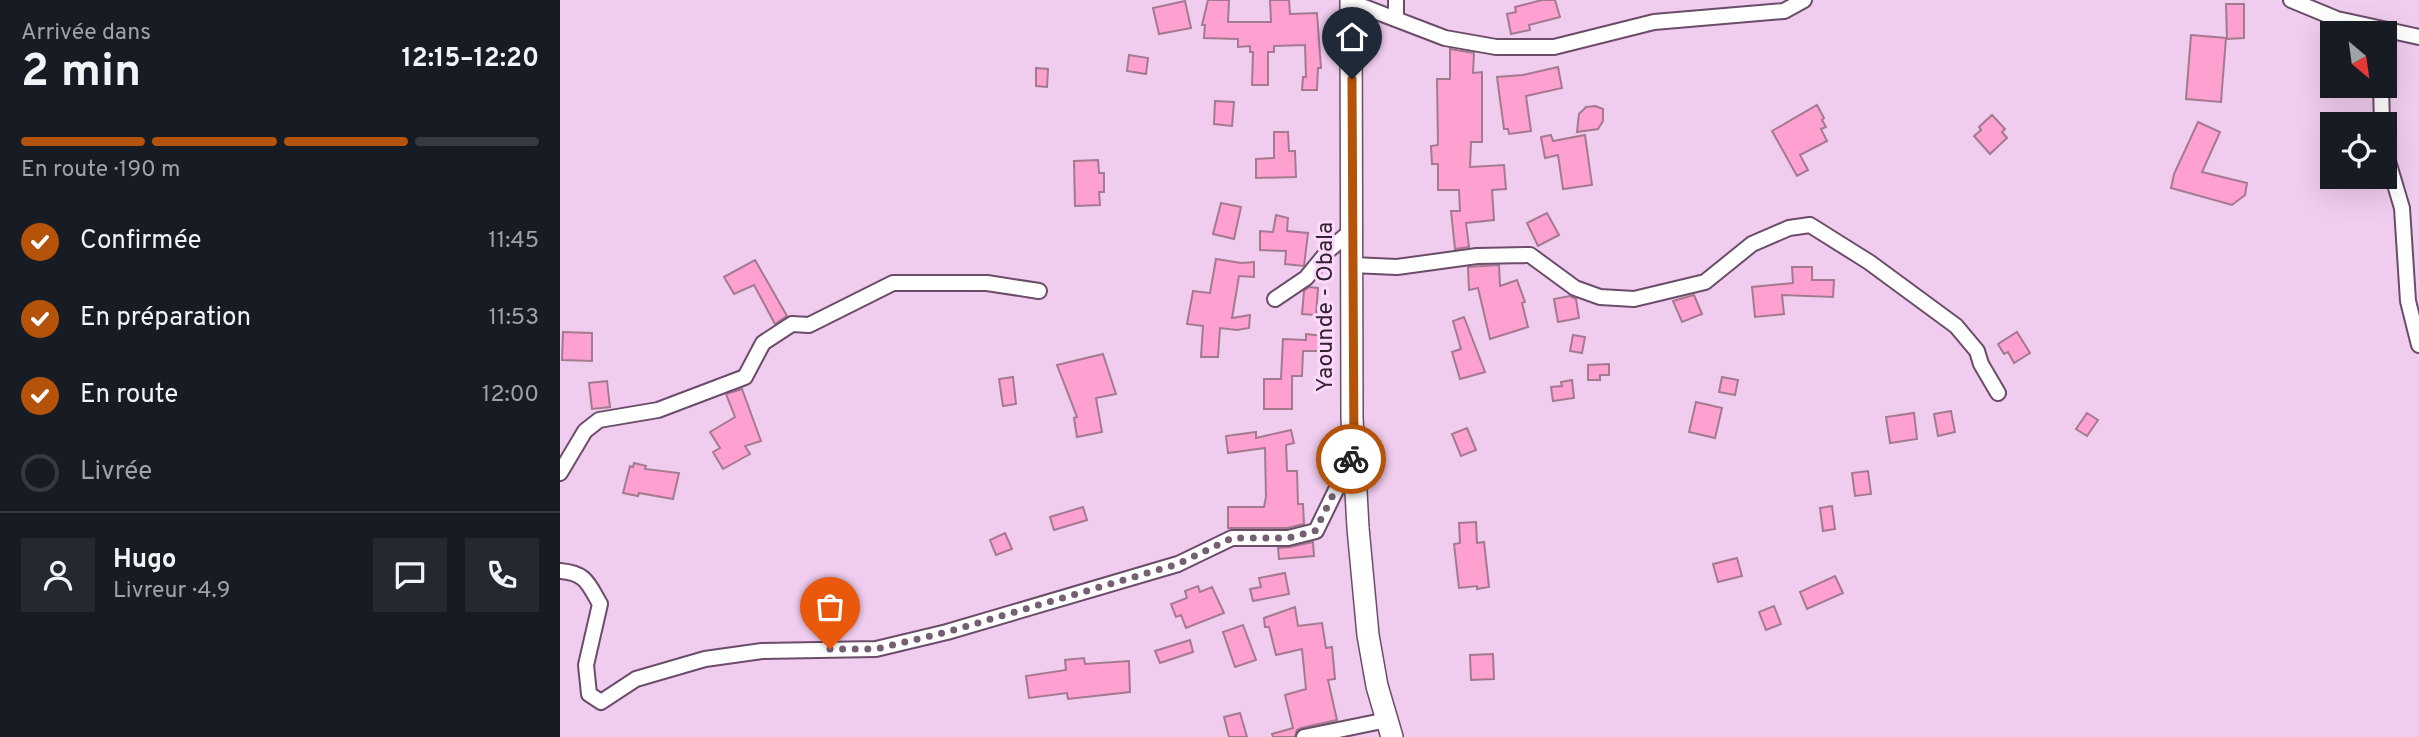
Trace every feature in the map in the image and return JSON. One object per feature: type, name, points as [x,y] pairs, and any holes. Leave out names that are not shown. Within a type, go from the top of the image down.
[{"type":"highway","name":"Yaounde - Obala","points":[[1351,1],[1354,454],[1368,635],[1377,686],[1390,728]]},
{"type":"street","points":[[1396,0],[1396,19]]},
{"type":"street","points":[[1351,1],[1445,38],[1496,47],[1554,47],[1654,22],[1784,10],[1804,0]]},
{"type":"street","points":[[2291,0],[2344,21]]},
{"type":"street","points":[[2398,34],[2419,37]]},
{"type":"street","points":[[2396,189],[2402,208],[2408,301],[2419,345]]},
{"type":"street","points":[[1352,265],[1396,267],[1506,254],[1530,254],[1575,288],[1600,297],[1634,299],[1705,282],[1752,244],[1789,228],[1810,225],[1869,262],[1956,326],[1977,351],[1981,364],[1998,393]]},
{"type":"street","points":[[1275,299],[1306,278],[1329,250],[1352,230]]},
{"type":"street","points":[[560,473],[585,431],[599,420],[658,410],[745,377],[763,342],[792,324],[809,325],[893,283],[986,283],[1039,291]]},
{"type":"street","points":[[560,572],[576,572],[587,580],[600,604],[586,665],[589,694],[601,702],[636,679],[705,659],[762,651],[876,649],[947,632],[1178,564],[1232,538],[1288,538],[1315,531],[1354,454]]},
{"type":"street","points":[[1304,737],[1390,728]]},
{"type":"building","points":[[1208,0],[1229,0],[1228,22],[1271,22],[1270,0],[1289,0],[1290,14],[1317,13],[1321,68],[1318,68],[1317,90],[1302,90],[1303,77],[1306,77],[1305,45],[1274,46],[1274,52],[1268,52],[1268,85],[1252,85],[1253,52],[1250,52],[1250,46],[1238,47],[1238,39],[1204,38],[1205,25],[1202,25]]},
{"type":"building","points":[[1542,0],[1555,0],[1560,17],[1529,25],[1530,30],[1511,34],[1507,14],[1516,12],[1515,7]]},
{"type":"building","points":[[1185,1],[1191,28],[1159,34],[1153,8]]},
{"type":"building","points":[[2226,4],[2244,4],[2244,38],[2227,39]]},
{"type":"building","points":[[2191,35],[2226,38],[2221,102],[2186,99]]},
{"type":"building","points":[[1450,49],[1474,53],[1473,73],[1482,72],[1482,142],[1471,142],[1470,167],[1504,165],[1506,189],[1492,190],[1494,220],[1466,223],[1469,247],[1455,249],[1451,211],[1460,211],[1459,190],[1438,190],[1438,164],[1432,164],[1431,146],[1438,145],[1437,79],[1450,79]]},
{"type":"building","points":[[1129,55],[1148,58],[1146,74],[1127,71]]},
{"type":"building","points":[[1558,67],[1562,88],[1526,96],[1531,131],[1509,134],[1508,129],[1504,129],[1497,77],[1523,75]]},
{"type":"building","points":[[1036,68],[1048,69],[1047,87],[1036,86]]},
{"type":"building","points":[[1215,101],[1234,102],[1232,126],[1214,124]]},
{"type":"building","points":[[1817,105],[1824,118],[1822,120],[1826,127],[1821,129],[1827,141],[1800,155],[1808,170],[1797,176],[1772,131]]},
{"type":"building","points":[[1586,107],[1603,109],[1603,121],[1598,129],[1577,132],[1579,114]]},
{"type":"building","points":[[1992,115],[2005,129],[2002,132],[2007,138],[1990,154],[1974,136]]},
{"type":"building","points":[[2198,122],[2220,132],[2202,172],[2247,183],[2245,195],[2232,205],[2171,188],[2174,174]]},
{"type":"building","points":[[1274,132],[1288,132],[1289,151],[1295,151],[1296,177],[1256,178],[1256,159],[1274,158]]},
{"type":"building","points":[[1551,135],[1553,141],[1585,135],[1592,185],[1563,189],[1558,155],[1545,158],[1541,137]]},
{"type":"building","points":[[1098,160],[1099,173],[1104,173],[1104,192],[1099,192],[1100,205],[1075,206],[1074,161]]},
{"type":"building","points":[[1221,203],[1241,207],[1234,239],[1213,234]]},
{"type":"building","points":[[1547,213],[1559,235],[1538,246],[1527,223]]},
{"type":"building","points":[[1276,215],[1288,218],[1287,231],[1308,233],[1304,266],[1285,264],[1286,251],[1260,250],[1260,231],[1273,232]]},
{"type":"building","points":[[1216,259],[1254,262],[1254,277],[1239,276],[1232,318],[1250,315],[1249,328],[1220,328],[1218,357],[1201,357],[1203,326],[1187,324],[1193,291],[1210,293]]},
{"type":"building","points":[[755,260],[787,316],[775,324],[754,285],[734,294],[724,277]]},
{"type":"building","points":[[1499,265],[1500,286],[1517,280],[1525,302],[1522,303],[1528,327],[1490,339],[1478,288],[1469,290],[1468,267]]},
{"type":"building","points":[[1792,267],[1812,267],[1812,280],[1834,280],[1833,297],[1782,295],[1784,314],[1755,317],[1752,287],[1793,283]]},
{"type":"building","points":[[1309,287],[1318,288],[1316,315],[1302,314],[1304,291]]},
{"type":"building","points":[[1694,295],[1702,314],[1682,322],[1673,301]]},
{"type":"building","points":[[1570,296],[1576,299],[1579,318],[1558,322],[1554,299]]},
{"type":"building","points":[[1464,317],[1485,372],[1460,379],[1452,352],[1461,349],[1453,321]]},
{"type":"building","points":[[563,332],[592,333],[592,361],[562,360]]},
{"type":"building","points":[[2017,332],[2030,353],[2014,363],[2008,352],[2004,354],[1998,344]]},
{"type":"building","points":[[1306,334],[1323,336],[1322,351],[1303,351],[1302,376],[1292,376],[1292,409],[1264,409],[1264,379],[1281,379],[1283,339],[1306,340]]},
{"type":"building","points":[[1573,335],[1585,337],[1582,353],[1570,351]]},
{"type":"building","points":[[1103,354],[1116,394],[1096,398],[1102,432],[1077,437],[1074,418],[1077,417],[1057,365]]},
{"type":"building","points":[[1609,364],[1609,375],[1600,375],[1600,380],[1588,380],[1588,365]]},
{"type":"building","points":[[1013,377],[1016,404],[1003,406],[999,379]]},
{"type":"building","points":[[1722,377],[1738,380],[1735,395],[1719,392]]},
{"type":"building","points":[[1572,380],[1574,398],[1553,401],[1551,387],[1562,386],[1561,382]]},
{"type":"building","points":[[607,381],[610,407],[592,409],[589,383]]},
{"type":"building","points":[[742,389],[761,441],[745,446],[750,454],[723,469],[713,452],[720,448],[710,432],[735,417],[726,394]]},
{"type":"building","points":[[1696,402],[1722,408],[1715,438],[1689,432]]},
{"type":"building","points":[[1951,411],[1955,432],[1938,436],[1934,414]]},
{"type":"building","points":[[1914,413],[1917,439],[1890,443],[1886,417]]},
{"type":"building","points":[[2087,413],[2098,420],[2087,436],[2076,429]]},
{"type":"building","points":[[1467,428],[1476,450],[1461,456],[1452,434]]},
{"type":"building","points":[[1291,430],[1294,443],[1286,445],[1287,471],[1297,471],[1298,504],[1303,504],[1304,524],[1287,528],[1228,528],[1228,507],[1264,507],[1265,448],[1228,453],[1226,436],[1256,432],[1256,438]]},
{"type":"building","points":[[634,463],[646,466],[645,469],[679,473],[673,499],[623,493],[630,466],[633,467]]},
{"type":"building","points":[[1868,471],[1871,494],[1855,496],[1852,473]]},
{"type":"building","points":[[1832,506],[1835,529],[1823,531],[1820,508]]},
{"type":"building","points":[[1083,507],[1087,520],[1054,530],[1050,517]]},
{"type":"building","points":[[1476,522],[1477,543],[1484,542],[1489,587],[1459,588],[1454,544],[1460,543],[1459,523]]},
{"type":"building","points":[[1005,533],[1012,549],[996,555],[990,540]]},
{"type":"building","points":[[1313,542],[1314,556],[1279,559],[1278,548]]},
{"type":"building","points":[[1737,558],[1742,576],[1718,582],[1713,564]]},
{"type":"building","points":[[1285,573],[1289,594],[1253,601],[1250,589],[1261,587],[1259,578]]},
{"type":"building","points":[[1835,576],[1843,593],[1807,609],[1800,592]]},
{"type":"building","points":[[1198,586],[1200,592],[1212,587],[1224,613],[1186,628],[1181,615],[1176,617],[1171,604],[1187,598],[1185,591]]},
{"type":"building","points":[[1774,606],[1781,624],[1766,630],[1759,612]]},
{"type":"building","points":[[1295,607],[1298,626],[1322,623],[1326,648],[1332,647],[1335,679],[1328,680],[1337,720],[1301,728],[1297,730],[1295,737],[1273,737],[1272,734],[1293,728],[1285,695],[1306,689],[1302,649],[1276,655],[1264,618]]},
{"type":"building","points":[[1243,625],[1256,660],[1235,667],[1223,632]]},
{"type":"building","points":[[1190,640],[1193,652],[1160,663],[1155,651]]},
{"type":"building","points":[[1493,654],[1494,679],[1471,680],[1470,655]]},
{"type":"building","points":[[1084,658],[1085,664],[1129,661],[1130,692],[1068,699],[1067,693],[1029,698],[1026,676],[1066,670],[1065,660]]},
{"type":"building","points":[[1240,713],[1247,737],[1229,737],[1224,717]]},
{"type":"way so far","points":[[830,649],[876,649],[947,632],[1178,564],[1232,538],[1288,538],[1315,531],[1351,459]]},
{"type":"route","points":[[1351,459],[1354,454],[1352,79]]}]
